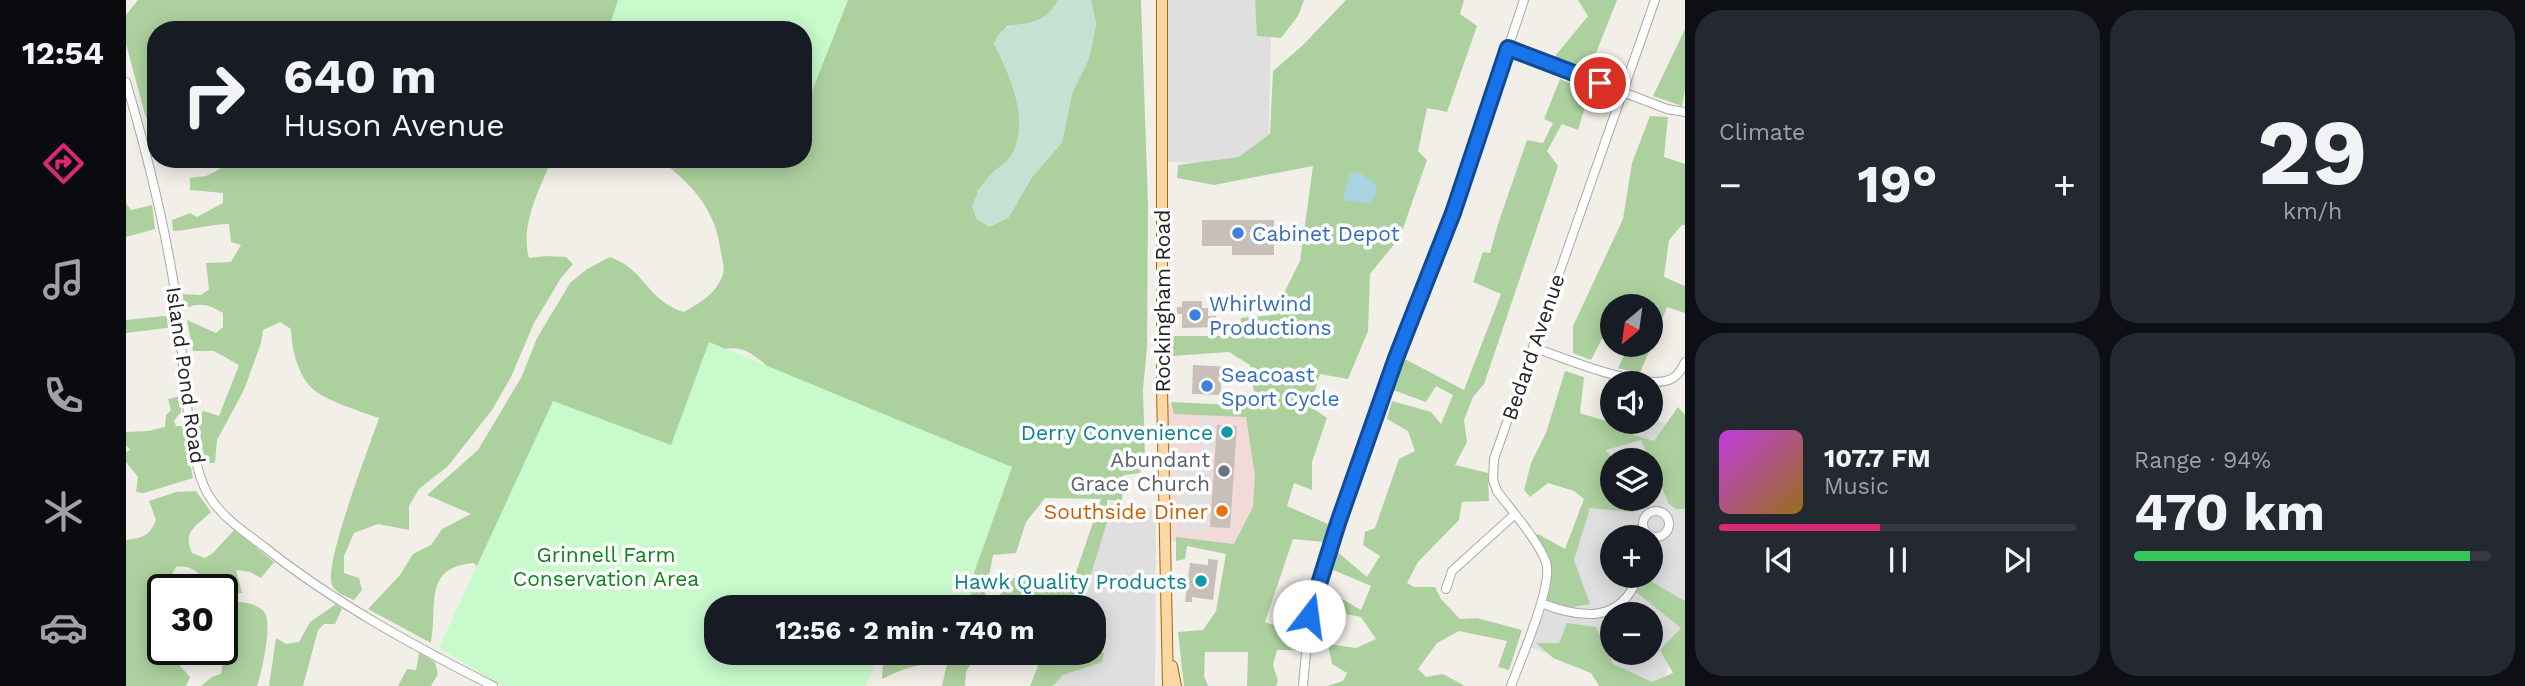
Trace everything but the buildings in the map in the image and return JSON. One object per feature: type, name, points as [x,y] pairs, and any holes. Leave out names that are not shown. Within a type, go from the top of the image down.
[{"type":"main road","name":"Rockingham Road","points":[[1162,0],[1162,389],[1167,686]]},
{"type":"main road","points":[[1167,643],[1176,686]]},
{"type":"street","points":[[1303,686],[1310,609],[1329,549],[1393,367],[1453,213],[1524,0]]},
{"type":"street","name":"Bedard Avenue","points":[[1511,686],[1541,603],[1547,578],[1546,561],[1497,491],[1492,468],[1655,0]]},
{"type":"street","points":[[1508,48],[1667,109],[1685,112]]},
{"type":"street","name":"Island Pond Road","points":[[126,82],[147,161]]},
{"type":"street","name":"Island Pond Road","points":[[149,168],[162,218],[180,320],[194,451],[209,496],[236,525],[314,585],[493,686]]},
{"type":"street","points":[[1533,347],[1603,371],[1646,381],[1671,379],[1679,373],[1685,362]]},
{"type":"street","points":[[1446,589],[1452,571],[1514,515]]},
{"type":"street","points":[[1541,603],[1568,613],[1596,614],[1622,600],[1630,588]]},
{"type":"shaded area","points":[[1168,0],[1272,0],[1268,164],[1168,162]]},
{"type":"shaded area","points":[[1168,404],[1282,412],[1266,552],[1170,541]]},
{"type":"shaded area","points":[[1200,418],[1214,418],[1207,531],[1181,531],[1177,454],[1200,453]]},
{"type":"shaded area","points":[[1663,422],[1685,431],[1685,626],[1661,686],[1630,686],[1530,647],[1600,470],[1600,511],[1663,511],[1663,448],[1609,448],[1614,434],[1663,434]]},
{"type":"shaded area","points":[[1110,502],[1156,509],[1155,686],[1054,686],[1060,665],[1106,665],[1106,595],[1082,595]]},
{"type":"green space","points":[[138,0],[1058,0],[1043,17],[1007,26],[994,43],[1013,86],[1019,134],[1007,161],[977,192],[1008,218],[1032,177],[1062,142],[1072,93],[1089,58],[1096,24],[1091,0],[1141,0],[1148,205],[1147,347],[1143,389],[1145,457],[1140,473],[1124,475],[1122,501],[1107,500],[1107,522],[1085,595],[1000,595],[1011,578],[1073,581],[1101,499],[1045,498],[1026,522],[1016,553],[993,555],[985,595],[937,595],[767,375],[767,366],[748,352],[729,348],[712,351],[580,686],[474,563],[458,566],[446,572],[439,580],[434,602],[431,643],[368,609],[400,575],[413,554],[431,545],[442,529],[471,514],[427,495],[478,450],[522,376],[537,338],[570,283],[587,269],[610,257],[632,270],[662,301],[684,312],[702,301],[717,287],[724,269],[714,224],[701,200],[669,168],[812,168],[812,21],[147,21],[146,118],[126,44],[126,15]]},
{"type":"green space","points":[[618,0],[848,0],[812,91],[812,21],[611,21]]},
{"type":"green space","points":[[1058,0],[1091,0],[1096,24],[1089,58],[1072,93],[1062,142],[1032,177],[1008,218],[990,227],[977,220],[972,206],[986,180],[1009,159],[1019,131],[1019,116],[1012,85],[994,43],[1007,28],[1041,19]]},
{"type":"green space","points":[[1255,0],[1304,0],[1298,16],[1281,38],[1257,36]]},
{"type":"green space","points":[[1346,0],[1464,0],[1460,14],[1477,26],[1447,112],[1427,108],[1418,151],[1427,160],[1400,237],[1370,274],[1368,331],[1348,379],[1320,374],[1310,406],[1327,418],[1312,462],[1312,490],[1294,483],[1287,506],[1328,524],[1324,542],[1293,539],[1265,622],[1299,634],[1296,650],[1277,650],[1273,665],[1278,681],[1276,686],[1247,686],[1248,652],[1205,652],[1204,676],[1208,686],[1184,686],[1178,632],[1203,630],[1216,611],[1226,554],[1187,546],[1185,559],[1176,561],[1176,537],[1234,544],[1253,507],[1255,476],[1246,417],[1174,414],[1171,402],[1256,406],[1250,365],[1229,352],[1172,356],[1171,336],[1237,336],[1241,318],[1273,315],[1300,261],[1313,166],[1214,185],[1177,178],[1178,165],[1239,157],[1270,134],[1273,71],[1302,46]]},
{"type":"green space","points":[[1578,0],[1617,0],[1588,73],[1551,61],[1588,16]]},
{"type":"green space","points":[[1685,29],[1685,90],[1682,106],[1653,96]]},
{"type":"green space","points":[[1560,79],[1590,91],[1578,130],[1562,124],[1547,151],[1558,166],[1484,384],[1473,397],[1464,420],[1467,442],[1455,465],[1488,473],[1489,501],[1462,502],[1459,520],[1418,562],[1407,583],[1414,587],[1435,587],[1441,599],[1460,619],[1477,618],[1522,630],[1509,670],[1498,667],[1507,641],[1459,631],[1437,643],[1418,669],[1426,677],[1443,674],[1465,686],[1327,686],[1343,681],[1347,673],[1332,664],[1328,644],[1356,648],[1376,639],[1361,617],[1316,608],[1323,588],[1361,610],[1371,586],[1331,569],[1334,549],[1367,577],[1380,556],[1363,545],[1365,532],[1375,528],[1399,459],[1415,451],[1408,431],[1387,419],[1392,401],[1431,412],[1441,424],[1453,395],[1436,386],[1426,402],[1393,390],[1403,358],[1464,390],[1501,294],[1473,282],[1483,252],[1490,253],[1527,140],[1543,143],[1553,123],[1544,119]]},
{"type":"green space","points":[[1650,116],[1668,117],[1664,157],[1685,164],[1685,225],[1669,240],[1664,277],[1685,286],[1685,313],[1667,307],[1663,317],[1663,294],[1600,294],[1600,343],[1591,360],[1573,353],[1573,326],[1623,219],[1632,163]]},
{"type":"green space","points":[[548,168],[529,220],[529,258],[566,257],[573,264],[561,278],[534,323],[511,377],[492,410],[448,466],[419,489],[409,506],[409,530],[378,524],[354,533],[344,556],[344,573],[359,578],[362,590],[354,600],[334,588],[331,573],[341,530],[379,418],[341,404],[314,390],[298,366],[291,329],[280,322],[263,330],[244,390],[217,440],[215,463],[205,463],[197,416],[204,411],[219,416],[239,365],[214,351],[193,351],[187,320],[216,333],[223,327],[223,313],[204,305],[184,309],[183,294],[201,295],[209,289],[206,263],[231,262],[241,245],[231,242],[229,224],[173,231],[172,220],[190,213],[197,217],[223,203],[223,193],[190,190],[190,178],[206,176],[220,169]]},
{"type":"green space","points":[[126,203],[131,210],[152,205],[155,229],[126,237]]},
{"type":"green space","points":[[164,316],[173,319],[174,327],[126,333],[126,320]]},
{"type":"green space","name":"Grinnell Farm Conservation Area","points":[[709,342],[1012,467],[970,584],[971,595],[704,595],[704,665],[874,665],[866,686],[502,686],[439,648],[553,401],[671,445]]},
{"type":"green space","points":[[1623,357],[1647,357],[1641,371],[1618,368]]},
{"type":"green space","points":[[1565,371],[1584,377],[1580,413],[1600,419],[1600,434],[1633,434],[1654,441],[1659,434],[1663,434],[1663,428],[1678,407],[1685,415],[1685,509],[1676,509],[1669,504],[1663,490],[1663,448],[1644,448],[1641,440],[1613,448],[1600,448],[1600,509],[1590,508],[1574,560],[1590,604],[1567,608],[1546,599],[1550,560],[1534,538],[1538,534],[1565,549],[1584,499],[1574,491],[1548,483],[1530,497],[1524,490],[1531,463],[1546,433]]},
{"type":"green space","points":[[181,396],[181,412],[174,421],[176,426],[183,426],[193,478],[144,493],[136,492],[138,477],[126,462],[126,452],[130,450],[126,445],[126,432],[165,427],[166,415],[171,410],[168,399]]},
{"type":"green space","points":[[196,491],[211,512],[190,534],[189,545],[192,553],[205,558],[234,530],[274,562],[261,578],[250,572],[236,570],[237,574],[199,574],[188,567],[176,567],[172,574],[147,574],[147,665],[180,665],[190,677],[186,686],[126,686],[126,540],[145,535],[154,525],[156,520],[149,501],[176,492]]},
{"type":"green space","points":[[238,578],[242,593],[238,593]]},
{"type":"green space","points":[[1638,588],[1663,588],[1685,601],[1685,686],[1599,686],[1591,673],[1553,658],[1536,643],[1559,643],[1567,623],[1596,627],[1600,636],[1600,665],[1615,665],[1652,682],[1673,673],[1663,655],[1663,647],[1681,628],[1663,614],[1663,602],[1648,602],[1636,592]]},
{"type":"green space","points":[[238,602],[260,608],[267,620],[266,649],[257,686],[201,686],[221,674],[223,665],[238,665]]},
{"type":"green space","points":[[336,604],[342,609],[335,624],[324,624],[318,630],[303,686],[269,686],[276,638],[286,644],[299,642],[310,622]]},
{"type":"green space","points":[[419,653],[435,662],[438,674],[431,686],[398,686],[407,669],[416,670]]},
{"type":"green space","points":[[883,665],[922,665],[913,666],[882,679]]},
{"type":"green space","points":[[947,665],[970,665],[966,672],[965,686],[942,686]]},
{"type":"green space","points":[[1093,665],[1063,675],[1053,686],[1030,686],[1038,666]]},
{"type":"water","points":[[1358,172],[1376,184],[1376,195],[1370,203],[1343,201],[1349,174]]},
{"type":"place","name":"Cabinet Depot","points":[[1238,233]]},
{"type":"place","name":"Whirlwind Productions","points":[[1195,315]]},
{"type":"place","name":"Seacoast Sport Cycle","points":[[1207,386]]},
{"type":"place","name":"Derry Convenience","points":[[1227,432]]},
{"type":"place","name":"Abundant Grace Church","points":[[1224,471]]},
{"type":"place","name":"Southside Diner","points":[[1222,511]]},
{"type":"place","name":"Hawk Quality Products","points":[[1201,581]]},
{"type":"route","points":[[1309,616],[1338,523],[1396,358],[1453,213],[1508,48],[1600,83]]}]
